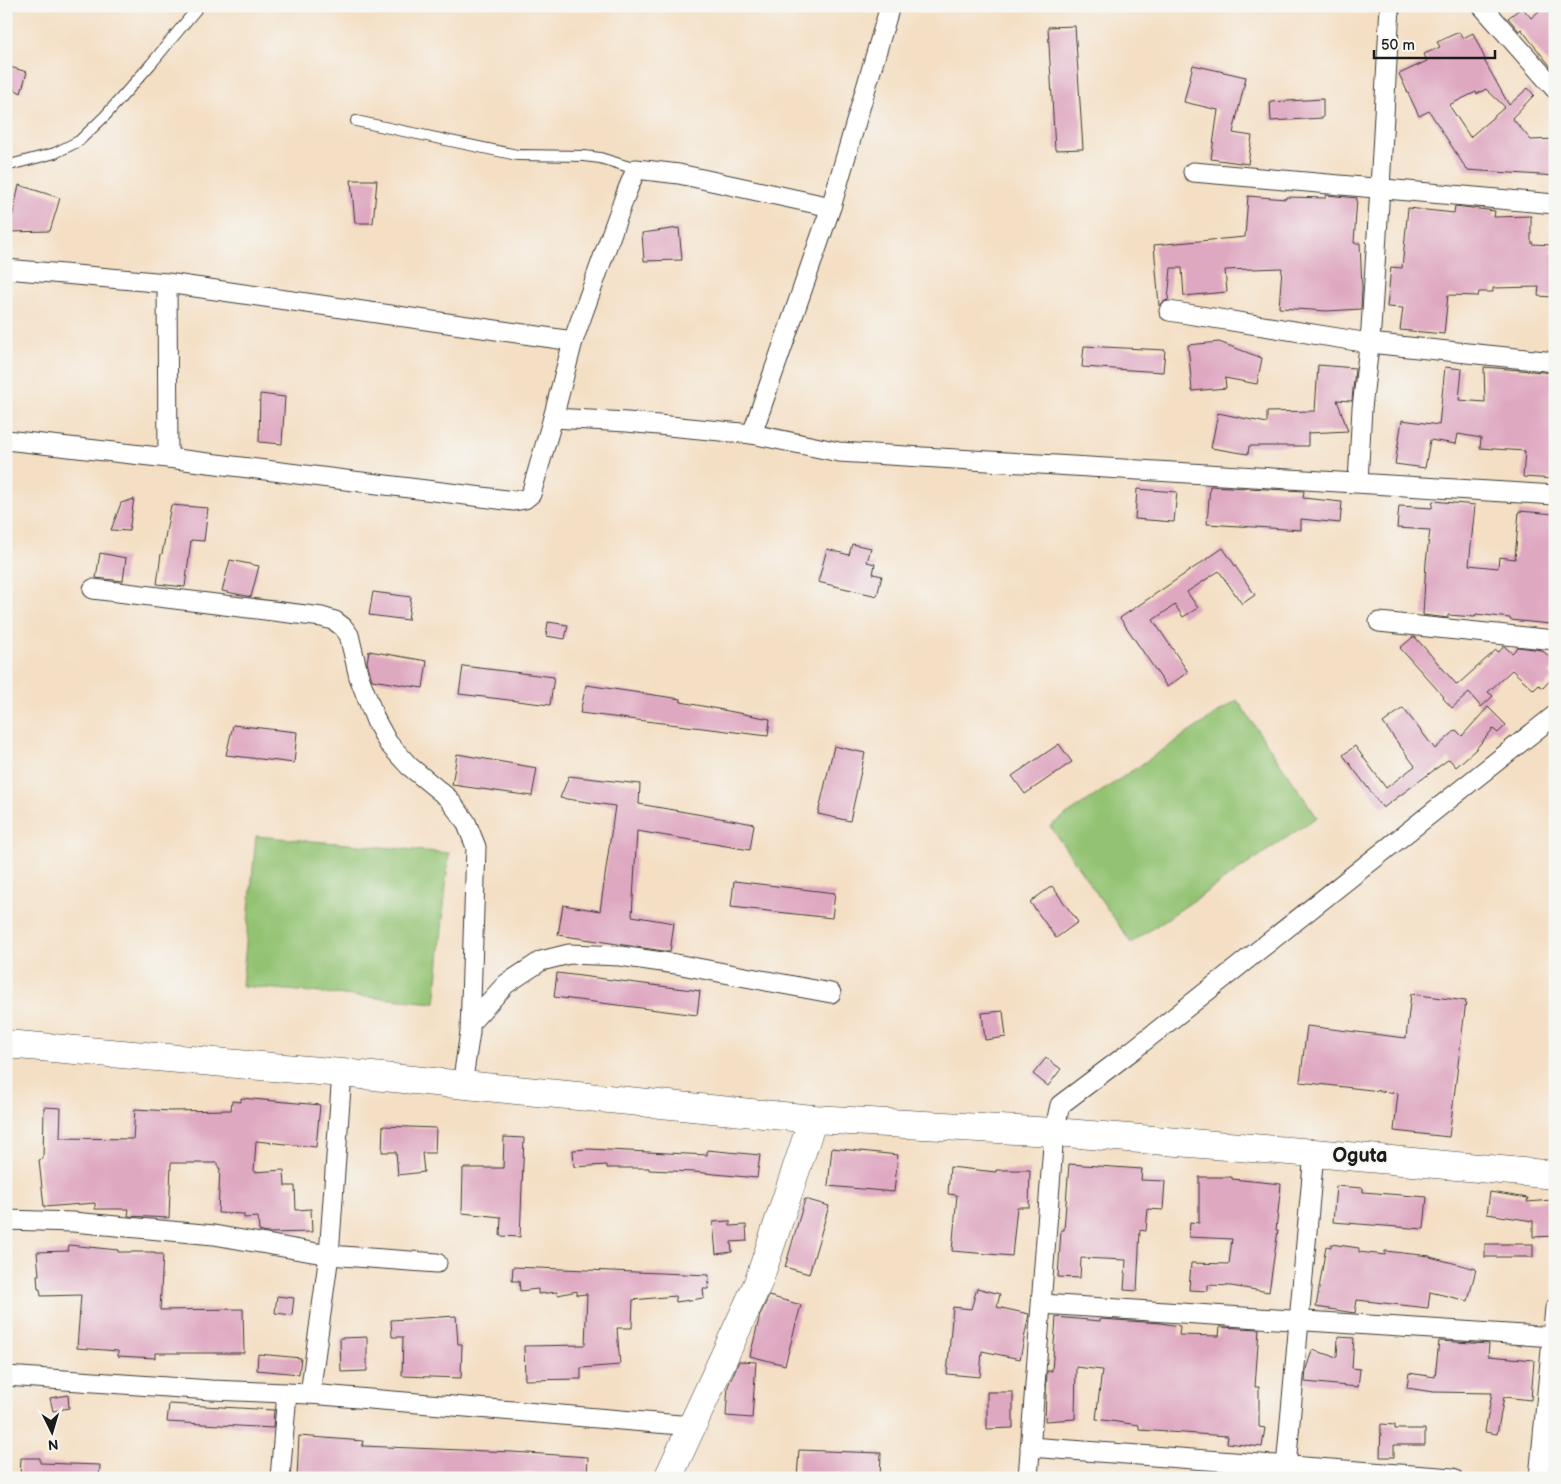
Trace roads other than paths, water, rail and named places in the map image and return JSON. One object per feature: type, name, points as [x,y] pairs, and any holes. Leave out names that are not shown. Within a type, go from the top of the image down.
[{"type":"street","points":[[752,434],[831,207],[890,6]]},
{"type":"street","points":[[1358,482],[1362,408],[1369,343],[1380,188],[1390,6]]},
{"type":"street","points":[[1482,6],[1555,89]]},
{"type":"street","points":[[6,440],[514,501],[525,499],[531,494],[553,418],[572,341],[636,170],[679,174],[831,207]]},
{"type":"street","points":[[1193,172],[1555,204]]},
{"type":"street","points":[[6,269],[167,283],[572,341]]},
{"type":"street","points":[[167,283],[168,458]]},
{"type":"street","points":[[1169,311],[1369,343],[1555,362]]},
{"type":"street","points":[[553,418],[626,422],[752,434],[839,452],[1555,495]]},
{"type":"street","points":[[93,588],[322,618],[335,621],[343,627],[348,634],[359,677],[373,713],[388,743],[408,766],[448,798],[466,822],[476,847],[471,1022],[462,1085]]},
{"type":"street","points":[[1378,622],[1555,640]]},
{"type":"street","points":[[1028,1478],[1054,1132],[1060,1105],[1133,1050],[1555,715]]},
{"type":"street","points":[[471,1022],[506,984],[540,961],[569,954],[620,956],[676,964],[831,993]]},
{"type":"street","points":[[6,1044],[342,1072],[813,1118],[1054,1132],[1314,1152],[1555,1175]]},
{"type":"street","points":[[310,1394],[330,1255],[342,1072]]},
{"type":"street","points":[[668,1478],[758,1283],[813,1118]]},
{"type":"street","points":[[1286,1472],[1314,1152]]},
{"type":"street","points":[[6,1220],[73,1222],[214,1235],[330,1255],[438,1262]]},
{"type":"street","points":[[1042,1304],[1553,1337]]},
{"type":"street","points":[[1539,1478],[1555,1308]]},
{"type":"street","points":[[6,1376],[310,1394],[692,1426]]},
{"type":"street","points":[[280,1478],[287,1393]]},
{"type":"street","points":[[1030,1447],[1286,1472],[1453,1478]]},
{"type":"lane","points":[[6,166],[55,153],[79,141],[105,116],[151,64],[198,6]]},
{"type":"lane","points":[[356,121],[517,155],[600,158],[636,170]]},
{"type":"district","name":"Oguta","points":[[1360,1156]]}]
